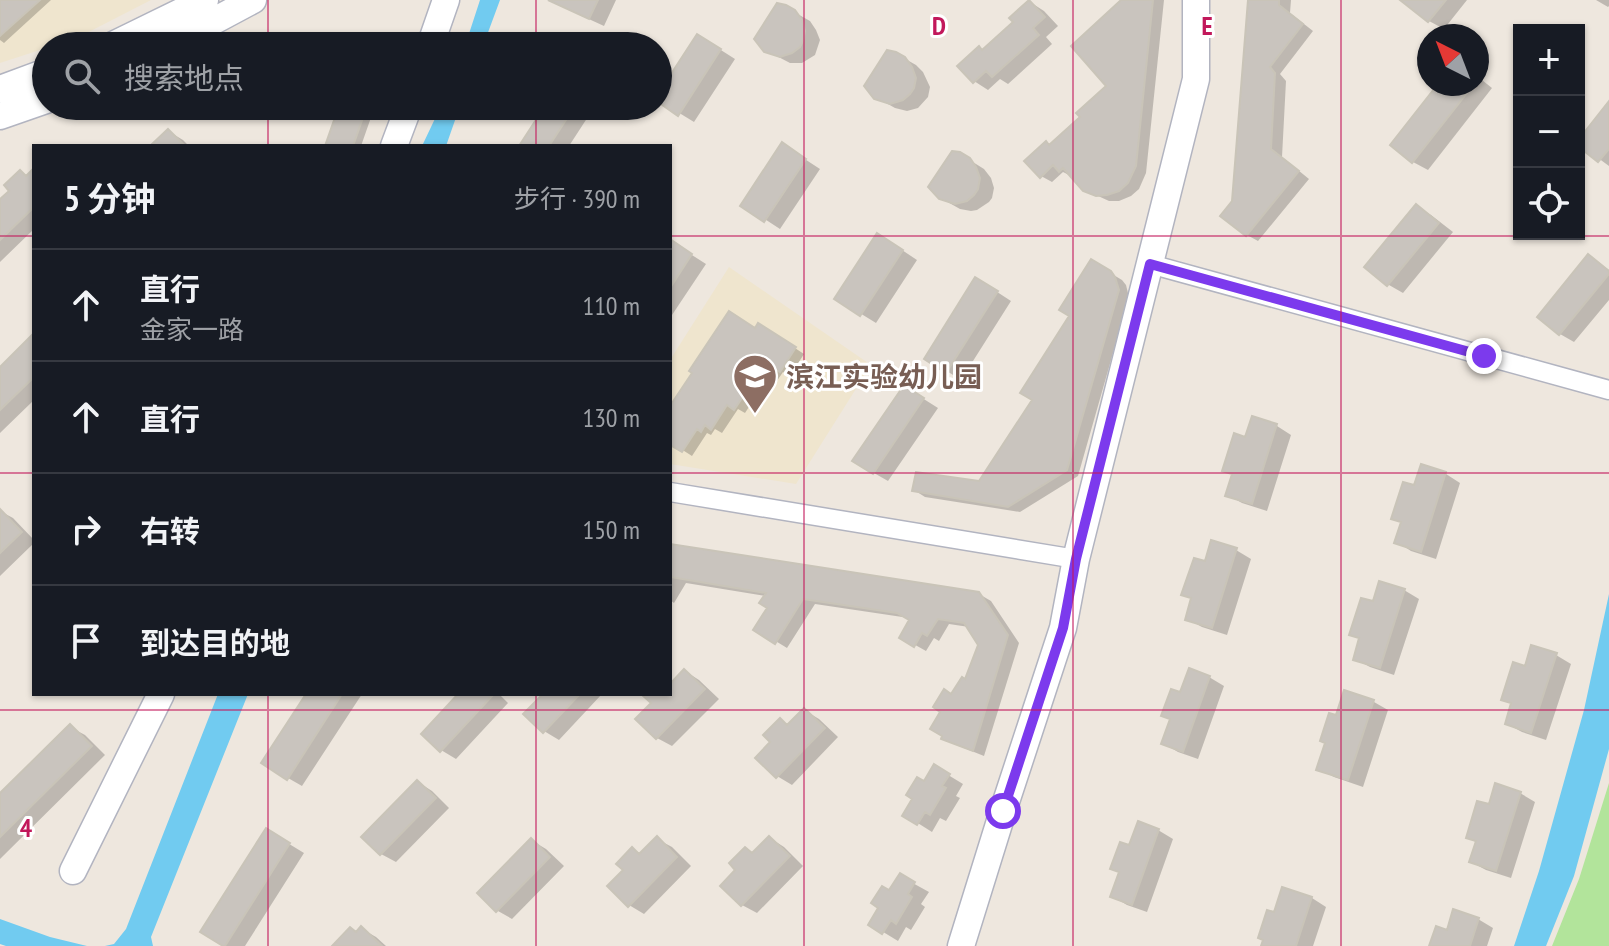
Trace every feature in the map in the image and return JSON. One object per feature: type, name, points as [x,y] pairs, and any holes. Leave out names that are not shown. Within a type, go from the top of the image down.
[{"type":"street","points":[[140,32],[205,0]]},
{"type":"street","points":[[193,32],[253,0]]},
{"type":"street","points":[[435,32],[446,0]]},
{"type":"street","points":[[961,946],[1063,628],[1076,559],[1196,79],[1196,0]]},
{"type":"street","points":[[0,89],[32,77]]},
{"type":"street","points":[[0,116],[32,105]]},
{"type":"street","points":[[395,144],[404,120]]},
{"type":"street","points":[[1150,264],[1609,390]]},
{"type":"street","points":[[672,492],[1076,559]]},
{"type":"street","points":[[73,871],[160,696]]},
{"type":"shaded area","points":[[0,0],[151,0],[89,32],[32,32],[32,53],[0,63]]},
{"type":"shaded area","name":"滨江实验幼儿园","points":[[729,267],[871,365],[796,484],[672,464],[672,357]]},
{"type":"green space","points":[[1609,783],[1609,946],[1552,946],[1579,879]]},
{"type":"water","points":[[480,0],[500,0],[488,32],[470,32]]},
{"type":"water","points":[[434,120],[455,120],[447,144],[423,144]]},
{"type":"water","points":[[1609,594],[1609,749],[1574,876],[1546,946],[1514,946],[1539,871],[1584,710]]},
{"type":"water","points":[[217,696],[247,696],[151,937],[153,946],[105,946],[114,944],[126,929]]},
{"type":"water","points":[[0,919],[87,946],[6,946],[0,944]]},
{"type":"building","points":[[0,0],[40,0],[0,36]]},
{"type":"building","points":[[548,0],[598,0],[589,19]]},
{"type":"building","points":[[1029,0],[1045,17],[1033,28],[1039,35],[992,77],[986,71],[973,83],[957,66],[979,46],[982,50],[1013,22],[1009,18]]},
{"type":"building","points":[[1121,0],[1153,0],[1136,166],[1128,183],[1119,191],[1096,196],[1083,191],[1063,168],[1059,172],[1053,165],[1040,178],[1024,161],[1046,141],[1049,145],[1080,117],[1076,113],[1106,86],[1071,46]]},
{"type":"building","points":[[1248,0],[1279,0],[1279,5],[1303,24],[1270,67],[1275,73],[1271,149],[1299,171],[1246,236],[1220,216],[1232,201]]},
{"type":"building","points":[[1400,0],[1446,0],[1428,22]]},
{"type":"building","points":[[777,3],[795,10],[805,31],[800,47],[780,57],[764,52],[754,39]]},
{"type":"building","points":[[697,34],[721,49],[678,116],[672,112],[672,72]]},
{"type":"building","points":[[887,50],[905,57],[916,78],[910,94],[890,104],[874,99],[864,86]]},
{"type":"building","points":[[1429,96],[1465,96],[1412,163],[1390,145]]},
{"type":"building","points":[[1609,101],[1609,149],[1598,162],[1585,152],[1585,131]]},
{"type":"building","points":[[334,120],[362,120],[354,144],[326,144]]},
{"type":"building","points":[[536,120],[566,120],[550,144],[520,144]]},
{"type":"building","points":[[168,129],[183,144],[152,144]]},
{"type":"building","points":[[782,142],[806,159],[764,222],[740,206]]},
{"type":"building","points":[[952,151],[970,158],[980,178],[974,195],[967,201],[955,204],[939,199],[928,187]]},
{"type":"building","points":[[20,170],[26,176],[32,170],[32,209],[0,240],[0,199],[9,191],[4,185]]},
{"type":"building","points":[[1416,204],[1439,223],[1387,286],[1364,267]]},
{"type":"building","points":[[877,233],[903,250],[860,316],[834,299]]},
{"type":"building","points":[[672,240],[692,254],[672,285]]},
{"type":"building","points":[[1588,254],[1609,274],[1559,335],[1537,317]]},
{"type":"building","points":[[1091,259],[1111,271],[1119,290],[1067,470],[1008,507],[912,491],[916,472],[979,481],[1032,400],[1020,393],[1069,316],[1059,310]]},
{"type":"building","points":[[975,277],[998,291],[946,373],[924,359]]},
{"type":"building","points":[[729,311],[755,328],[758,323],[796,347],[780,372],[773,367],[758,390],[750,386],[734,410],[727,405],[711,430],[705,425],[701,432],[697,429],[682,452],[672,446],[672,403],[692,373],[689,371]]},
{"type":"building","points":[[32,335],[32,379],[0,410],[0,367]]},
{"type":"building","points":[[904,385],[924,398],[873,474],[852,461]]},
{"type":"building","points":[[1252,416],[1277,424],[1252,504],[1225,496],[1232,474],[1222,471],[1234,433],[1245,437]]},
{"type":"building","points":[[1421,464],[1446,472],[1421,552],[1394,543],[1401,522],[1391,519],[1403,482],[1414,485]]},
{"type":"building","points":[[0,509],[22,532],[0,553]]},
{"type":"building","points":[[1211,540],[1237,548],[1212,628],[1185,620],[1191,598],[1181,595],[1194,558],[1205,561]]},
{"type":"building","points":[[672,544],[979,592],[1008,635],[973,751],[941,739],[942,736],[930,729],[940,712],[933,707],[944,689],[951,694],[962,677],[965,679],[978,645],[964,623],[938,619],[927,636],[922,633],[914,647],[899,638],[909,620],[897,613],[803,599],[775,644],[753,630],[767,608],[759,603],[766,593],[672,577]]},
{"type":"building","points":[[1379,581],[1405,589],[1380,668],[1353,660],[1359,638],[1349,635],[1361,598],[1373,601]]},
{"type":"building","points":[[1531,645],[1557,653],[1531,733],[1505,724],[1511,703],[1501,700],[1513,662],[1525,666]]},
{"type":"building","points":[[1189,668],[1210,676],[1183,752],[1161,744],[1170,719],[1161,716],[1171,689],[1180,692]]},
{"type":"building","points":[[684,669],[705,689],[656,739],[635,719],[651,703],[643,696],[672,696],[672,682]]},
{"type":"building","points":[[1344,690],[1374,700],[1348,780],[1316,770],[1325,743],[1320,741],[1329,713],[1336,715]]},
{"type":"building","points":[[305,696],[341,696],[287,780],[261,763]]},
{"type":"building","points":[[456,696],[492,696],[440,752],[421,734]]},
{"type":"building","points":[[541,696],[578,696],[543,733],[523,714]]},
{"type":"building","points":[[804,708],[825,728],[776,778],[755,758],[770,742],[763,735],[780,718],[787,725]]},
{"type":"building","points":[[70,724],[92,746],[0,837],[0,793]]},
{"type":"building","points":[[934,764],[950,774],[942,786],[946,788],[930,815],[925,812],[917,825],[902,816],[912,799],[906,795],[917,777],[924,781]]},
{"type":"building","points":[[417,780],[436,798],[380,855],[361,837]]},
{"type":"building","points":[[1495,783],[1521,792],[1496,871],[1469,862],[1476,841],[1466,838],[1477,801],[1489,804]]},
{"type":"building","points":[[1138,821],[1159,829],[1132,905],[1110,897],[1119,872],[1110,869],[1120,842],[1129,845]]},
{"type":"building","points":[[266,828],[290,843],[223,946],[200,932]]},
{"type":"building","points":[[657,836],[677,857],[628,907],[607,886],[623,870],[616,864],[632,847],[639,854]]},
{"type":"building","points":[[769,836],[790,856],[741,906],[720,886],[735,870],[729,863],[745,847],[752,853]]},
{"type":"building","points":[[531,838],[550,857],[496,912],[477,893]]},
{"type":"building","points":[[900,873],[915,882],[908,894],[912,897],[896,924],[891,920],[882,934],[868,925],[878,908],[871,903],[882,886],[889,890]]},
{"type":"building","points":[[1282,887],[1312,897],[1296,946],[1261,946],[1263,940],[1258,938],[1267,910],[1274,912]]},
{"type":"building","points":[[1453,909],[1479,918],[1470,946],[1429,946],[1436,926],[1447,930]]},
{"type":"building","points":[[361,926],[382,946],[332,946],[350,927],[356,932]]},
{"type":"place","name":"滨江实验幼儿园","points":[[755,415]]},
{"type":"route","points":[[1003,811],[1063,628],[1076,559],[1150,264],[1484,356]]}]
